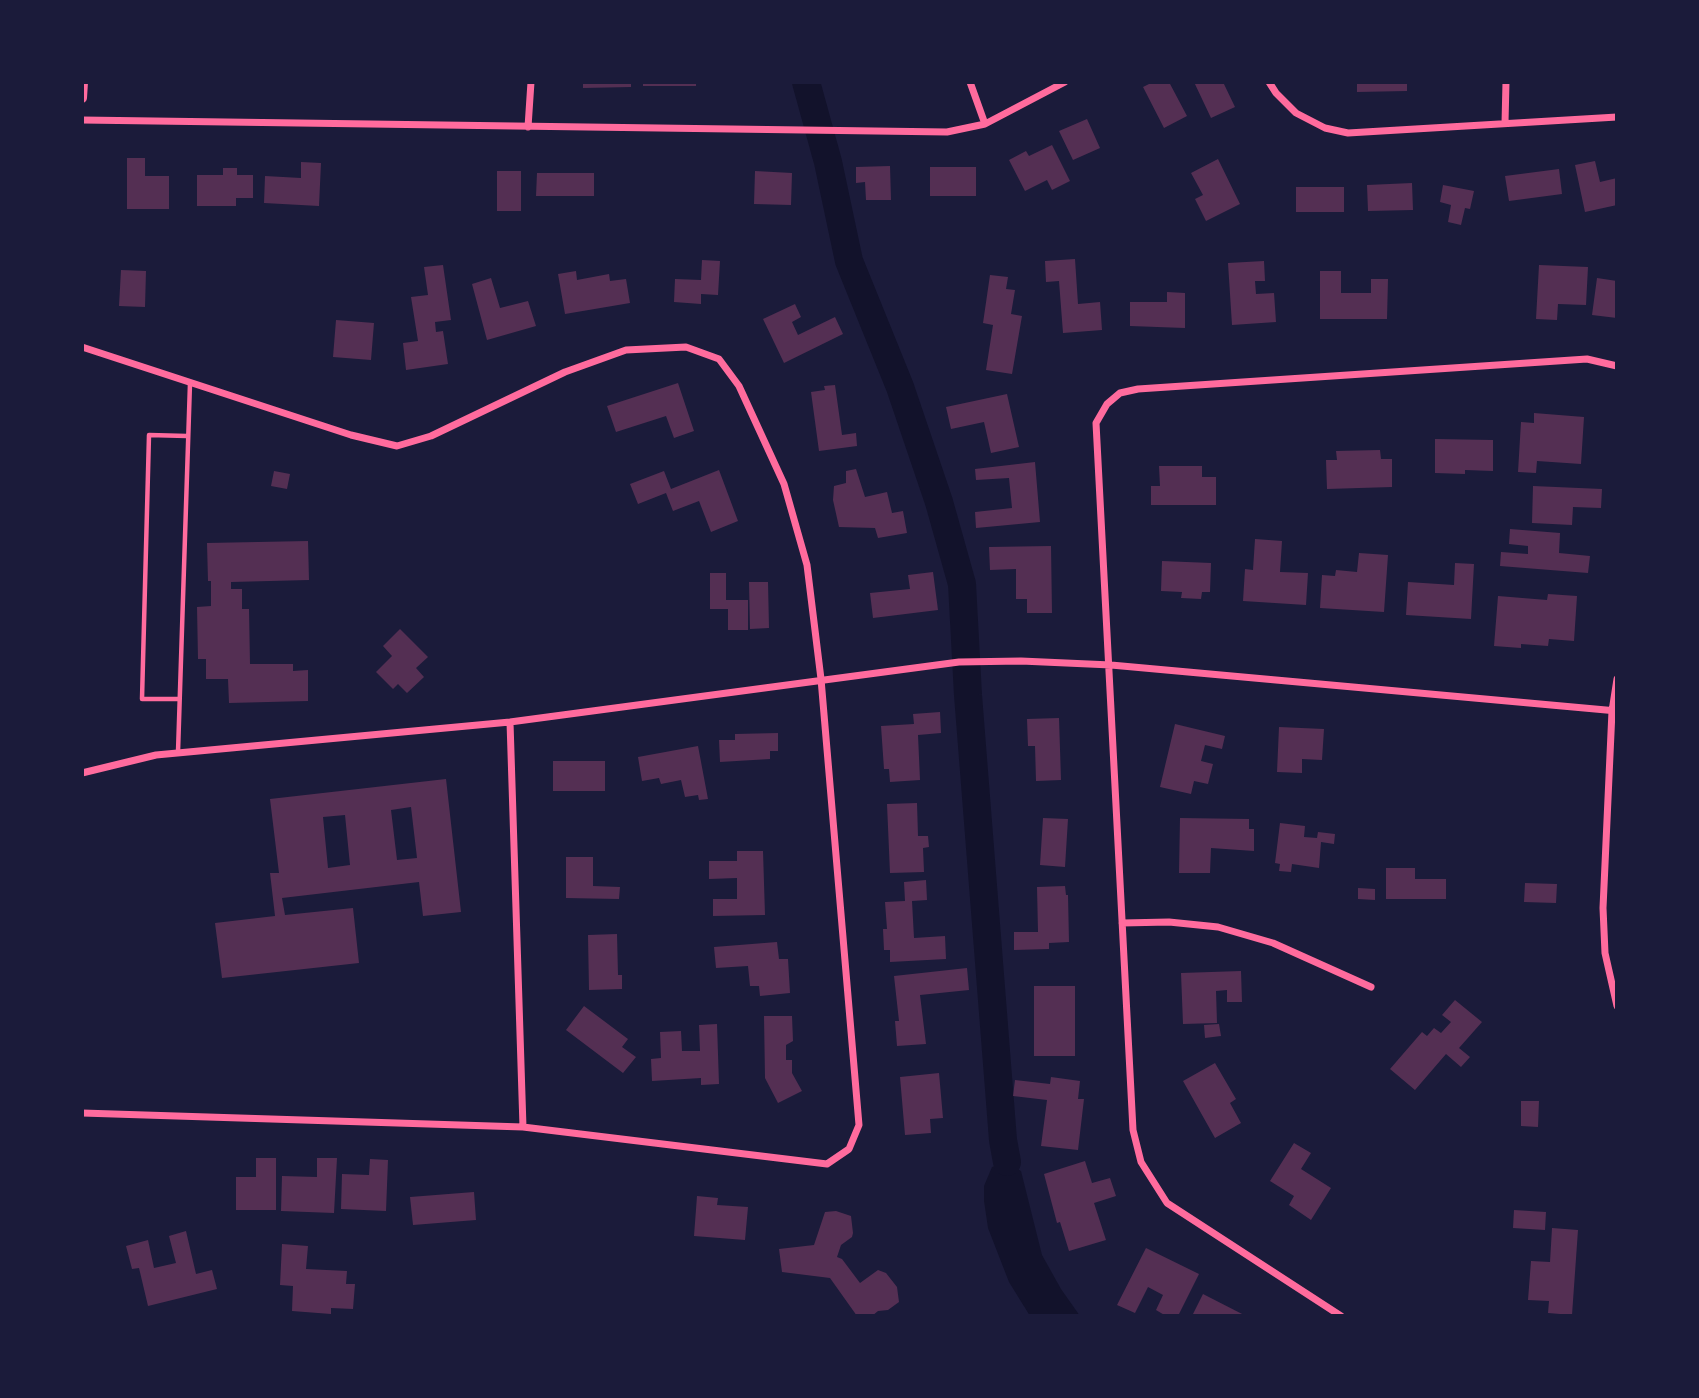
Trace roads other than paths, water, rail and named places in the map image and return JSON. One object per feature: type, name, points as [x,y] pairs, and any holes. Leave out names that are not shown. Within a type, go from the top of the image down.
[{"type":"street","points":[[82,98],[83,82]]},
{"type":"street","points":[[528,127],[531,82]]},
{"type":"street","points":[[970,82],[985,124]]},
{"type":"street","points":[[82,120],[947,132],[985,124],[1065,82]]},
{"type":"street","points":[[1269,82],[1296,114],[1325,128],[1348,133],[1617,117]]},
{"type":"street","points":[[1505,123],[1506,82]]},
{"type":"street","points":[[82,347],[351,435],[397,446],[431,436],[565,372],[626,350],[686,347],[719,359],[738,386],[784,484],[807,565],[821,679],[859,1125],[849,1149],[827,1164],[523,1127],[82,1113]]},
{"type":"street","points":[[1341,1316],[1167,1203],[1141,1162],[1133,1130],[1111,665],[1096,423],[1107,404],[1120,393],[1139,389],[1587,359],[1617,366]]},
{"type":"street","points":[[82,773],[156,755],[510,722],[959,662],[1111,665],[1615,711]]},
{"type":"street","points":[[1617,679],[1603,908],[1605,953],[1617,1006]]},
{"type":"street","points":[[510,722],[523,1127]]},
{"type":"street","points":[[1122,923],[1169,922],[1218,927],[1273,943],[1371,987]]},
{"type":"lane","points":[[178,753],[190,383]]},
{"type":"lane","points":[[179,699],[142,699],[148,463],[149,435],[187,436]]},
{"type":"waterway","points":[[806,82],[828,162],[849,261],[900,387],[939,502],[962,584],[968,695],[1003,1140],[1007,1162]]}]
